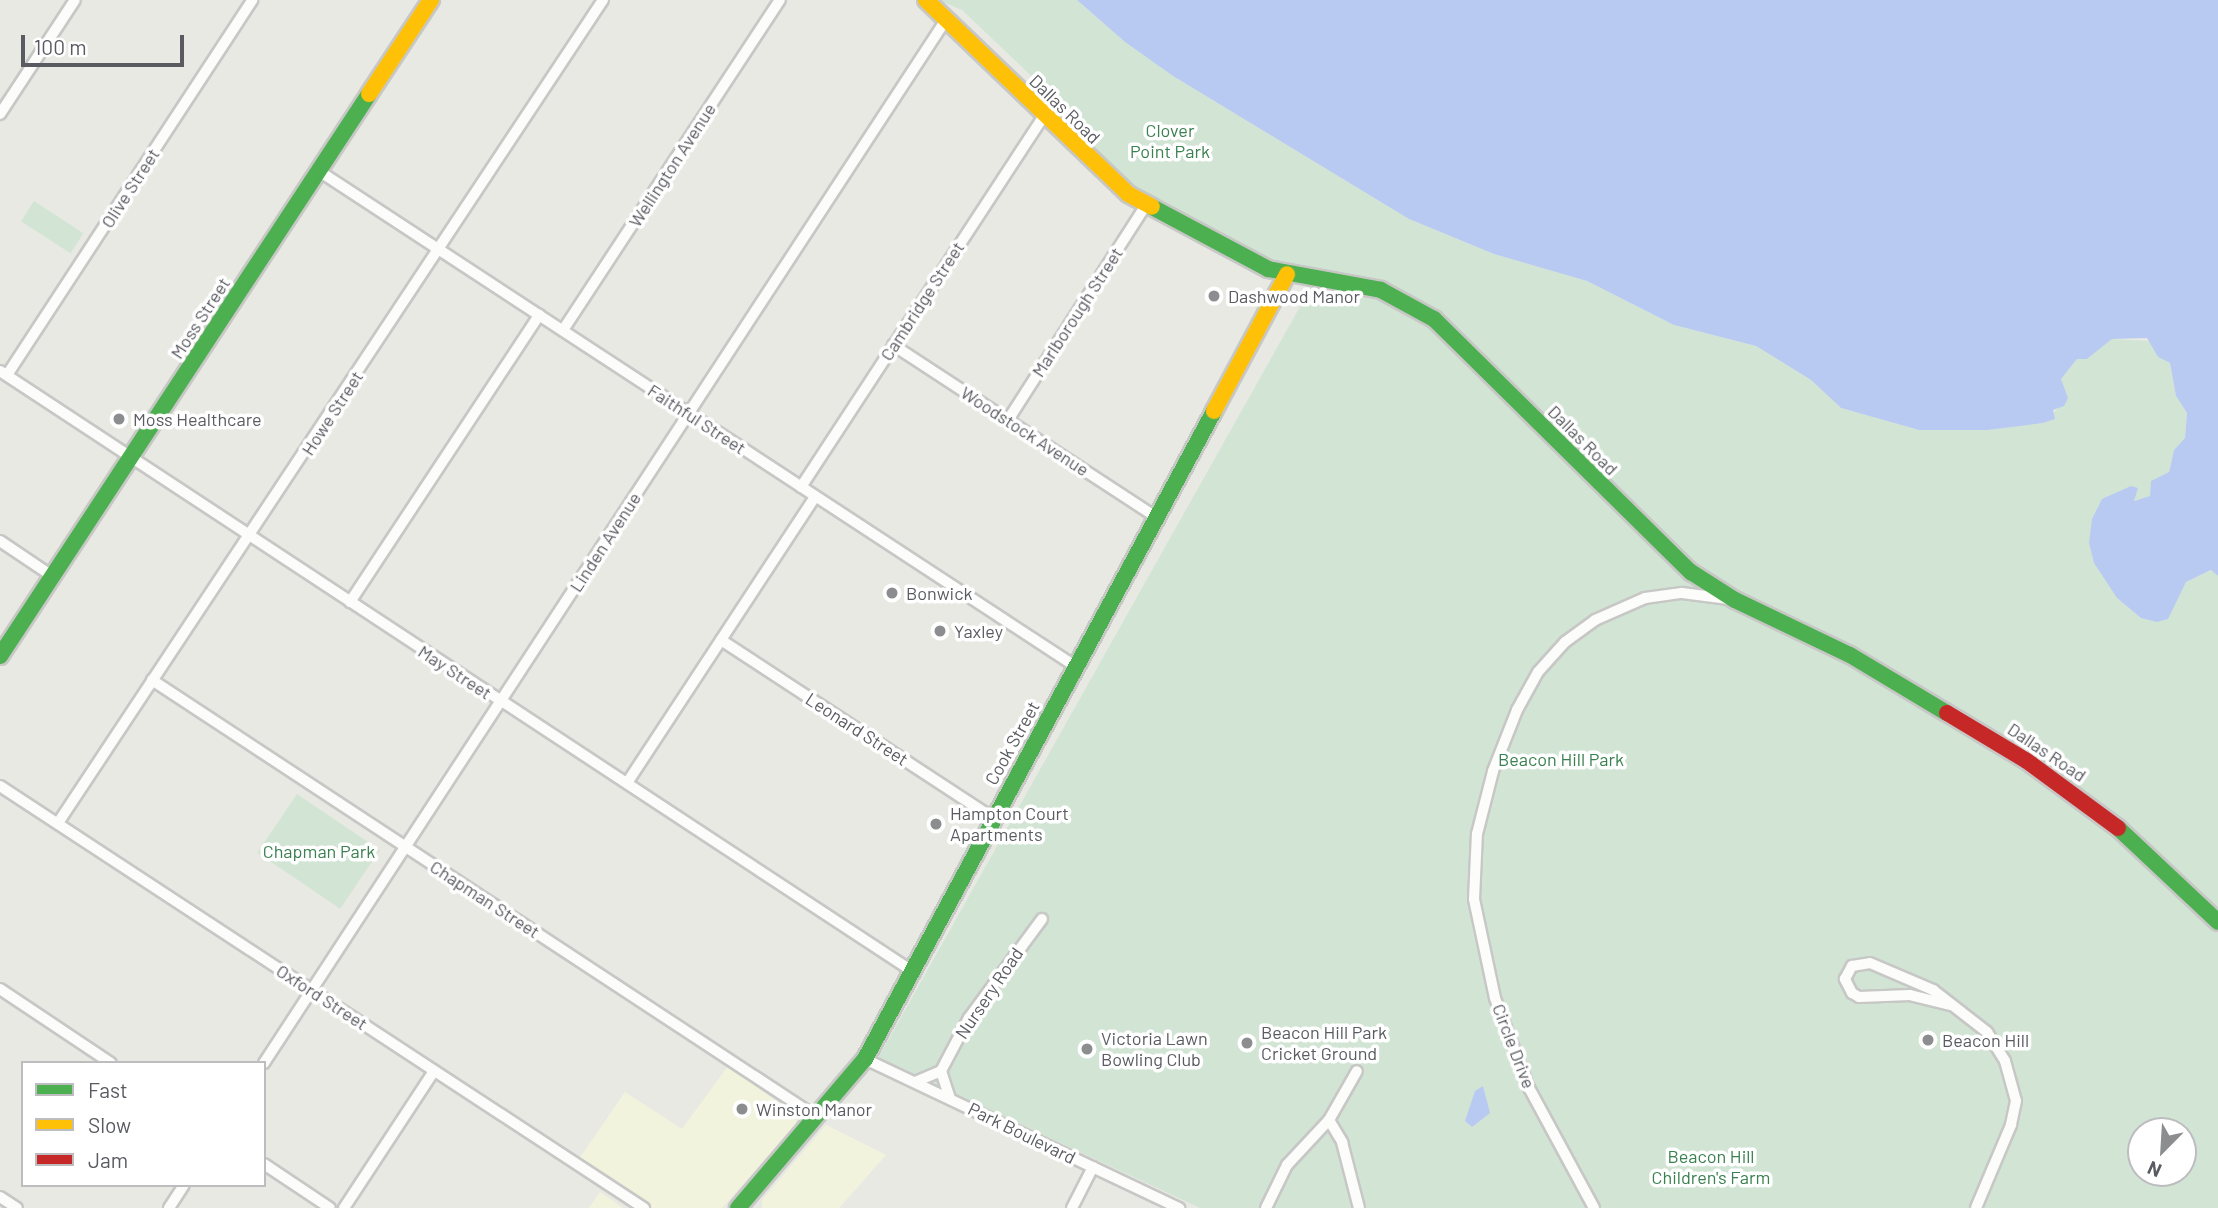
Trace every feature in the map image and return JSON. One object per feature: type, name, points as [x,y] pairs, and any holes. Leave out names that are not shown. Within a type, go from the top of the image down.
[{"type":"main road","name":"Moss Street","points":[[0,656],[431,0]]},
{"type":"main road","name":"Dallas Road","points":[[926,0],[944,21],[1114,182],[1146,205],[1268,269],[1381,290],[1434,318],[1667,552],[1735,600],[1850,655],[2027,761],[2135,840],[2218,922]]},
{"type":"main road","name":"Cook Street","points":[[738,1208],[818,1118],[865,1059],[1287,274]]},
{"type":"street","points":[[0,114],[75,0]]},
{"type":"street","name":"Olive Street","points":[[3,373],[252,0]]},
{"type":"street","name":"Howe Street","points":[[58,823],[247,535],[260,523],[603,0]]},
{"type":"street","name":"Wellington Avenue","points":[[563,330],[780,0]]},
{"type":"street","name":"Linden Avenue","points":[[265,1061],[944,21]]},
{"type":"street","name":"Cambridge Street","points":[[801,487],[1044,115]]},
{"type":"street","name":"Faithful Street","points":[[319,171],[1075,666]]},
{"type":"street","name":"Marlborough Street","points":[[1008,420],[1146,205]]},
{"type":"street","points":[[350,602],[539,315]]},
{"type":"street","name":"Woodstock Avenue","points":[[893,345],[1156,517]]},
{"type":"street","name":"May Street","points":[[3,373],[912,971]]},
{"type":"street","points":[[626,783],[815,497]]},
{"type":"street","points":[[0,541],[52,576]]},
{"type":"street","name":"Circle Drive","points":[[1594,1208],[1558,1145],[1505,1030],[1481,944],[1473,870],[1482,812],[1508,730],[1530,684],[1565,642],[1595,620],[1645,598],[1682,593],[1735,600]]},
{"type":"street","name":"Leonard Street","points":[[721,640],[993,818]]},
{"type":"street","name":"Chapman Street","points":[[152,680],[818,1118]]},
{"type":"street","name":"Oxford Street","points":[[0,786],[644,1208]]},
{"type":"street","name":"Nursery Road","points":[[941,1071],[969,1018],[1042,919]]},
{"type":"street","points":[[1950,1005],[1910,995],[1859,997],[1852,993],[1845,979],[1852,966],[1870,963],[1933,990],[1986,1032],[2005,1061],[2016,1101],[2000,1157],[1976,1208]]},
{"type":"street","points":[[0,989],[108,1061]]},
{"type":"street","name":"Park Boulevard","points":[[865,1059],[1179,1208]]},
{"type":"street","points":[[344,1208],[434,1071]]},
{"type":"street","points":[[915,1082],[941,1071],[950,1099]]},
{"type":"street","points":[[1266,1208],[1287,1166],[1328,1120],[1357,1071]]},
{"type":"street","points":[[1328,1120],[1342,1142],[1359,1208]]},
{"type":"street","points":[[266,1165],[330,1208]]},
{"type":"street","points":[[1072,1208],[1093,1167]]},
{"type":"street","points":[[169,1208],[183,1187]]},
{"type":"street","points":[[0,1197],[17,1208]]},
{"type":"shaded area","points":[[728,1066],[797,1116],[796,1124],[722,1208],[653,1208],[579,1159],[625,1092],[682,1129]]},
{"type":"shaded area","points":[[826,1125],[886,1155],[839,1208],[762,1208],[762,1200]]},
{"type":"shaded area","points":[[600,1192],[623,1208],[589,1208]]},
{"type":"green space","name":"Beacon Hill Park","points":[[938,0],[1077,0],[1125,42],[1173,76],[1409,219],[1494,254],[1587,281],[1674,325],[1756,346],[1811,380],[1841,408],[1919,430],[1988,430],[2043,423],[2060,406],[2061,379],[2077,359],[2087,359],[2112,339],[2152,341],[2158,357],[2170,363],[2176,396],[2187,413],[2185,438],[2174,450],[2169,472],[2150,496],[2134,501],[2135,495],[2117,493],[2117,598],[2141,618],[2169,611],[2186,582],[2212,570],[2218,576],[2218,1208],[1200,1208],[878,1058],[1320,271],[1261,257],[1133,187],[1068,126],[1066,109],[962,10]]},
{"type":"green space","points":[[34,201],[83,233],[70,253],[21,221]]},
{"type":"green space","name":"Chapman Park","points":[[297,794],[380,850],[340,909],[257,853]]},
{"type":"water","points":[[1077,0],[2218,0],[2218,576],[2211,570],[2186,582],[2168,619],[2157,622],[2141,618],[2117,598],[2094,563],[2089,543],[2092,519],[2102,499],[2131,486],[2138,488],[2134,501],[2150,496],[2151,481],[2169,472],[2174,450],[2185,438],[2187,413],[2176,396],[2170,363],[2158,357],[2147,338],[2112,339],[2087,359],[2077,359],[2061,379],[2068,398],[2064,406],[2053,410],[2055,419],[2043,423],[1988,430],[1919,430],[1841,408],[1811,380],[1756,346],[1674,325],[1587,281],[1494,254],[1409,219],[1173,76],[1125,42]]},
{"type":"water","points":[[1483,1086],[1490,1113],[1472,1127],[1465,1121],[1475,1091]]},
{"type":"traffic: fast","points":[[0,656],[369,94]]},
{"type":"traffic: fast","points":[[1152,207],[1268,269],[1381,290],[1434,319],[1691,572],[1735,600],[1850,655],[1947,713]]},
{"type":"traffic: fast","points":[[738,1208],[865,1059],[1214,411]]},
{"type":"traffic: fast","points":[[2118,828],[2218,922]]},
{"type":"traffic: slow","points":[[369,94],[431,0]]},
{"type":"traffic: slow","points":[[926,0],[1128,194],[1152,207]]},
{"type":"traffic: slow","points":[[1214,411],[1287,274]]},
{"type":"traffic: jam","points":[[1947,713],[2027,761],[2118,828]]},
{"type":"place","name":"Dashwood Manor","points":[[1214,296]]},
{"type":"place","name":"Moss Healthcare","points":[[119,419]]},
{"type":"place","name":"Bonwick","points":[[892,593]]},
{"type":"place","name":"Yaxley","points":[[940,631]]},
{"type":"place","name":"Hampton Court Apartments","points":[[936,824]]},
{"type":"place","name":"Beacon Hill","points":[[1928,1040]]},
{"type":"place","name":"Beacon Hill Park Cricket Ground","points":[[1247,1043]]},
{"type":"place","name":"Victoria Lawn Bowling Club","points":[[1087,1049]]},
{"type":"place","name":"Winston Manor","points":[[742,1109]]},
{"type":"park label","name":"Clover Point Park","points":[[1170,141]]},
{"type":"park label","name":"Beacon Hill Children's Farm","points":[[1711,1167]]}]
